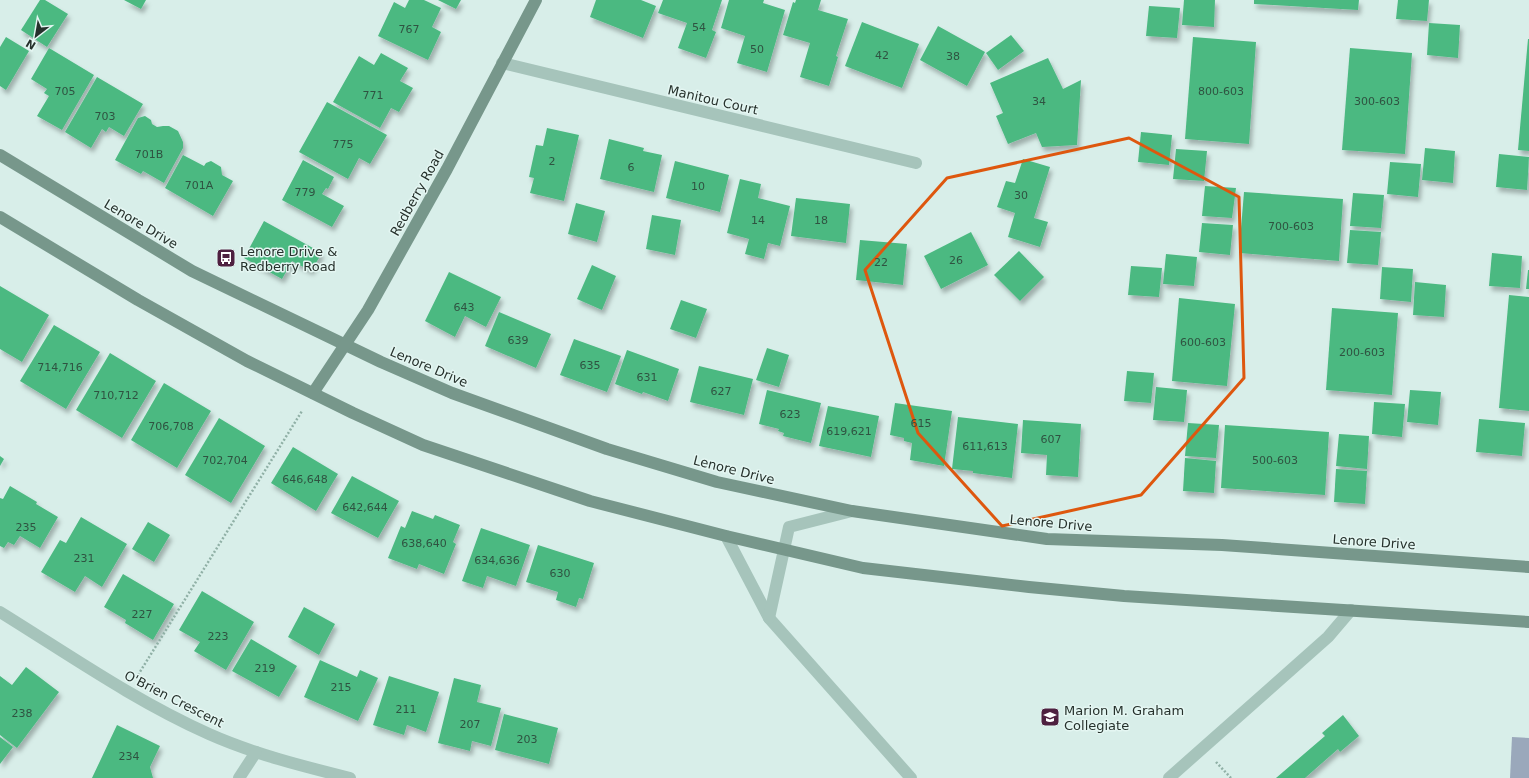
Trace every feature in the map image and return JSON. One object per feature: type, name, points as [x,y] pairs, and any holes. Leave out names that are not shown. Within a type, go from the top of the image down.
[{"type":"main road","name":"Redberry Road","points":[[313,393],[346,346],[368,310],[447,169],[536,0]]},
{"type":"main road","name":"Lenore Drive","points":[[0,154],[192,271],[346,346],[452,393],[607,449],[717,482],[852,511],[1047,539],[1222,545],[1529,567]]},
{"type":"main road","points":[[0,218],[138,300],[247,361],[313,393],[423,445],[590,501],[726,536],[863,568],[1029,588],[1124,596],[1529,622]]},
{"type":"street","name":"Manitou Court","points":[[502,63],[916,163]]},
{"type":"street","points":[[769,618],[789,527],[852,511]]},
{"type":"street","points":[[726,536],[769,618],[911,778]]},
{"type":"street","points":[[1169,778],[1328,637],[1351,610]]},
{"type":"street","name":"O'Brien Crescent","points":[[0,612],[141,699],[210,734],[288,763],[350,778]]},
{"type":"street","points":[[239,778],[256,752]]},
{"type":"path","points":[[141,669],[297,418]]},
{"type":"highlighted area","points":[[1129,138],[1239,197],[1244,378],[1141,495],[1002,526],[918,433],[865,270],[947,178]]},
{"type":"shaded area","points":[[1512,737],[1529,738],[1529,778],[1510,778]]},
{"type":"building","points":[[40,0],[45,0],[68,14],[47,47],[21,30]]},
{"type":"building","points":[[124,0],[146,0],[141,9]]},
{"type":"building","points":[[409,0],[424,0],[441,8],[432,27],[441,32],[428,60],[378,36],[394,2],[405,8]]},
{"type":"building","points":[[438,0],[461,0],[456,9]]},
{"type":"building","points":[[596,0],[641,0],[656,6],[643,38],[590,17]]},
{"type":"building","points":[[663,0],[722,0],[712,30],[716,32],[706,58],[678,48],[687,23],[658,13]]},
{"type":"building","points":[[729,0],[764,0],[763,3],[785,10],[767,72],[737,63],[745,36],[721,28]]},
{"type":"building","points":[[796,0],[821,0],[818,10],[848,19],[836,56],[838,57],[829,86],[800,77],[810,43],[783,35],[793,2],[795,3]]},
{"type":"building","points":[[1184,0],[1215,0],[1214,27],[1182,25]]},
{"type":"building","points":[[1254,0],[1359,0],[1358,10],[1254,4]]},
{"type":"building","points":[[1398,0],[1429,0],[1427,21],[1396,19]]},
{"type":"building","points":[[1149,6],[1180,8],[1177,38],[1146,36]]},
{"type":"building","points":[[862,22],[919,44],[902,88],[845,66]]},
{"type":"building","points":[[1429,23],[1460,25],[1458,58],[1427,55]]},
{"type":"building","points":[[938,26],[985,52],[967,86],[920,60]]},
{"type":"building","points":[[1011,35],[1024,51],[998,70],[986,53]]},
{"type":"building","points":[[6,37],[29,51],[6,90],[0,86],[0,47]]},
{"type":"building","points":[[1193,37],[1256,42],[1249,144],[1185,139]]},
{"type":"building","points":[[1529,39],[1529,151],[1518,150]]},
{"type":"building","points":[[49,48],[94,75],[62,130],[37,116],[49,96],[44,93],[47,89],[31,79]]},
{"type":"building","points":[[1350,48],[1412,53],[1405,154],[1342,150]]},
{"type":"building","points":[[381,53],[408,68],[400,81],[413,88],[399,112],[391,108],[380,128],[333,102],[359,56],[374,65]]},
{"type":"building","points":[[1048,58],[1063,89],[1081,80],[1077,145],[1042,147],[1036,133],[1008,144],[996,116],[1003,113],[990,83]]},
{"type":"building","points":[[97,77],[143,104],[124,136],[109,127],[106,132],[102,129],[91,148],[65,132]]},
{"type":"building","points":[[327,102],[387,135],[370,164],[359,158],[348,179],[299,152]]},
{"type":"building","points":[[145,116],[157,127],[169,126],[178,131],[183,142],[183,148],[164,183],[143,171],[141,174],[115,160],[138,118]]},
{"type":"building","points":[[547,128],[579,135],[564,201],[530,193],[534,178],[529,177],[536,145],[543,146]]},
{"type":"building","points":[[1141,132],[1172,135],[1169,165],[1138,162]]},
{"type":"building","points":[[609,139],[644,148],[643,151],[662,155],[654,192],[600,179]]},
{"type":"building","points":[[1425,148],[1455,151],[1453,183],[1422,180]]},
{"type":"building","points":[[1176,149],[1207,151],[1204,181],[1173,179]]},
{"type":"building","points":[[1499,154],[1529,157],[1527,190],[1496,187]]},
{"type":"building","points":[[183,155],[204,166],[206,163],[211,161],[221,167],[222,175],[233,181],[213,216],[165,188]]},
{"type":"building","points":[[1023,159],[1050,167],[1034,218],[1048,222],[1040,247],[1008,237],[1015,213],[997,207],[1006,181],[1015,183]]},
{"type":"building","points":[[303,160],[334,177],[328,189],[326,188],[322,194],[344,206],[332,227],[282,200]]},
{"type":"building","points":[[675,161],[729,175],[720,212],[666,198]]},
{"type":"building","points":[[1390,162],[1421,164],[1418,197],[1387,194]]},
{"type":"building","points":[[740,179],[761,184],[758,198],[790,206],[780,246],[768,243],[764,259],[745,254],[749,239],[727,233]]},
{"type":"building","points":[[1205,186],[1236,188],[1232,218],[1202,216]]},
{"type":"building","points":[[1244,192],[1343,199],[1339,261],[1239,253]]},
{"type":"building","points":[[1353,193],[1384,195],[1381,228],[1350,226]]},
{"type":"building","points":[[796,198],[850,204],[846,243],[791,236]]},
{"type":"building","points":[[576,203],[605,211],[597,242],[568,234]]},
{"type":"building","points":[[652,215],[681,220],[675,255],[646,249]]},
{"type":"building","points":[[264,221],[322,253],[311,271],[292,261],[282,279],[244,258]]},
{"type":"building","points":[[1202,223],[1233,225],[1230,255],[1199,252]]},
{"type":"building","points":[[1350,230],[1381,232],[1378,265],[1347,263]]},
{"type":"building","points":[[971,232],[988,265],[941,289],[924,256]]},
{"type":"building","points":[[860,240],[907,244],[903,285],[856,280]]},
{"type":"building","points":[[1019,251],[1044,277],[1020,301],[994,275]]},
{"type":"building","points":[[1492,253],[1522,256],[1520,288],[1489,286]]},
{"type":"building","points":[[1166,254],[1197,257],[1194,286],[1163,284]]},
{"type":"building","points":[[592,265],[616,276],[602,310],[577,299]]},
{"type":"building","points":[[1131,266],[1162,268],[1159,297],[1128,295]]},
{"type":"building","points":[[1382,267],[1413,269],[1411,302],[1380,299]]},
{"type":"building","points":[[1528,270],[1529,289],[1526,289]]},
{"type":"building","points":[[449,272],[501,297],[486,327],[465,316],[455,337],[425,321]]},
{"type":"building","points":[[1415,282],[1446,285],[1444,317],[1413,315]]},
{"type":"building","points":[[0,286],[49,315],[22,362],[0,349]]},
{"type":"building","points":[[1509,295],[1529,297],[1529,411],[1499,408]]},
{"type":"building","points":[[1179,298],[1235,304],[1227,386],[1172,381]]},
{"type":"building","points":[[681,300],[707,309],[696,338],[670,329]]},
{"type":"building","points":[[1332,308],[1398,313],[1392,395],[1326,390]]},
{"type":"building","points":[[499,312],[551,334],[536,368],[485,346]]},
{"type":"building","points":[[54,325],[100,352],[66,409],[20,381]]},
{"type":"building","points":[[574,339],[621,356],[607,392],[560,375]]},
{"type":"building","points":[[767,348],[789,355],[779,387],[756,380]]},
{"type":"building","points":[[627,350],[679,369],[668,401],[643,392],[642,394],[615,384]]},
{"type":"building","points":[[110,353],[156,381],[122,438],[76,410]]},
{"type":"building","points":[[699,366],[753,379],[744,415],[690,402]]},
{"type":"building","points":[[1127,371],[1154,373],[1151,403],[1124,401]]},
{"type":"building","points":[[164,383],[211,411],[177,468],[131,440]]},
{"type":"building","points":[[1156,387],[1187,390],[1184,422],[1153,420]]},
{"type":"building","points":[[767,390],[821,403],[811,443],[783,436],[784,433],[778,431],[779,429],[759,424]]},
{"type":"building","points":[[1410,390],[1441,392],[1438,425],[1407,422]]},
{"type":"building","points":[[1374,402],[1405,404],[1402,437],[1372,434]]},
{"type":"building","points":[[895,403],[952,411],[944,466],[910,460],[912,443],[904,441],[904,438],[890,435]]},
{"type":"building","points":[[828,406],[879,416],[871,457],[819,446]]},
{"type":"building","points":[[958,417],[1018,424],[1012,478],[952,469]]},
{"type":"building","points":[[219,418],[265,446],[231,503],[185,475]]},
{"type":"building","points":[[1479,419],[1525,423],[1522,456],[1476,452]]},
{"type":"building","points":[[1023,420],[1081,424],[1078,477],[1046,475],[1047,455],[1021,453]]},
{"type":"building","points":[[1188,423],[1219,425],[1216,458],[1185,456]]},
{"type":"building","points":[[1225,425],[1329,432],[1325,495],[1221,488]]},
{"type":"building","points":[[1339,434],[1369,436],[1367,469],[1336,466]]},
{"type":"building","points":[[293,447],[338,474],[316,511],[271,483]]},
{"type":"building","points":[[0,456],[4,459],[0,466]]},
{"type":"building","points":[[1185,458],[1216,461],[1214,493],[1183,491]]},
{"type":"building","points":[[1336,469],[1367,471],[1365,504],[1334,502]]},
{"type":"building","points":[[352,476],[399,501],[378,538],[331,513]]},
{"type":"building","points":[[10,486],[37,502],[36,504],[58,517],[40,548],[20,536],[14,545],[8,542],[4,548],[0,546],[0,498],[3,499]]},
{"type":"building","points":[[412,511],[433,519],[435,515],[460,525],[453,542],[456,544],[444,574],[419,564],[417,569],[388,558],[401,526],[405,528]]},
{"type":"building","points":[[81,517],[127,544],[102,587],[85,576],[75,592],[41,572],[60,540],[66,543]]},
{"type":"building","points":[[148,522],[170,535],[154,562],[132,549]]},
{"type":"building","points":[[481,528],[530,545],[516,586],[487,576],[483,588],[462,581]]},
{"type":"building","points":[[538,545],[594,563],[583,599],[579,598],[576,607],[556,600],[558,592],[526,582]]},
{"type":"building","points":[[123,574],[174,604],[153,640],[125,623],[126,620],[104,607]]},
{"type":"building","points":[[202,591],[254,622],[226,670],[194,651],[200,642],[179,630]]},
{"type":"building","points":[[304,607],[335,624],[319,655],[288,637]]},
{"type":"building","points":[[251,639],[297,666],[279,697],[232,671]]},
{"type":"building","points":[[320,660],[357,677],[360,670],[378,678],[358,721],[304,697]]},
{"type":"building","points":[[26,667],[59,692],[17,748],[0,735],[0,676],[12,685]]},
{"type":"building","points":[[389,676],[439,692],[426,732],[407,725],[404,735],[373,725]]},
{"type":"building","points":[[454,678],[481,685],[477,702],[501,708],[491,746],[472,741],[470,751],[438,743]]},
{"type":"building","points":[[504,714],[558,728],[549,764],[495,750]]},
{"type":"building","points":[[1343,715],[1359,736],[1340,752],[1338,749],[1305,778],[1276,778],[1325,736],[1322,733]]},
{"type":"building","points":[[117,725],[160,746],[150,767],[153,778],[92,778]]},
{"type":"building","points":[[0,737],[13,747],[0,764]]},
{"type":"place","name":"Lenore Drive & Redberry Road","points":[[226,258]]},
{"type":"place","name":"Marion M. Graham Collegiate","points":[[1050,717]]}]
